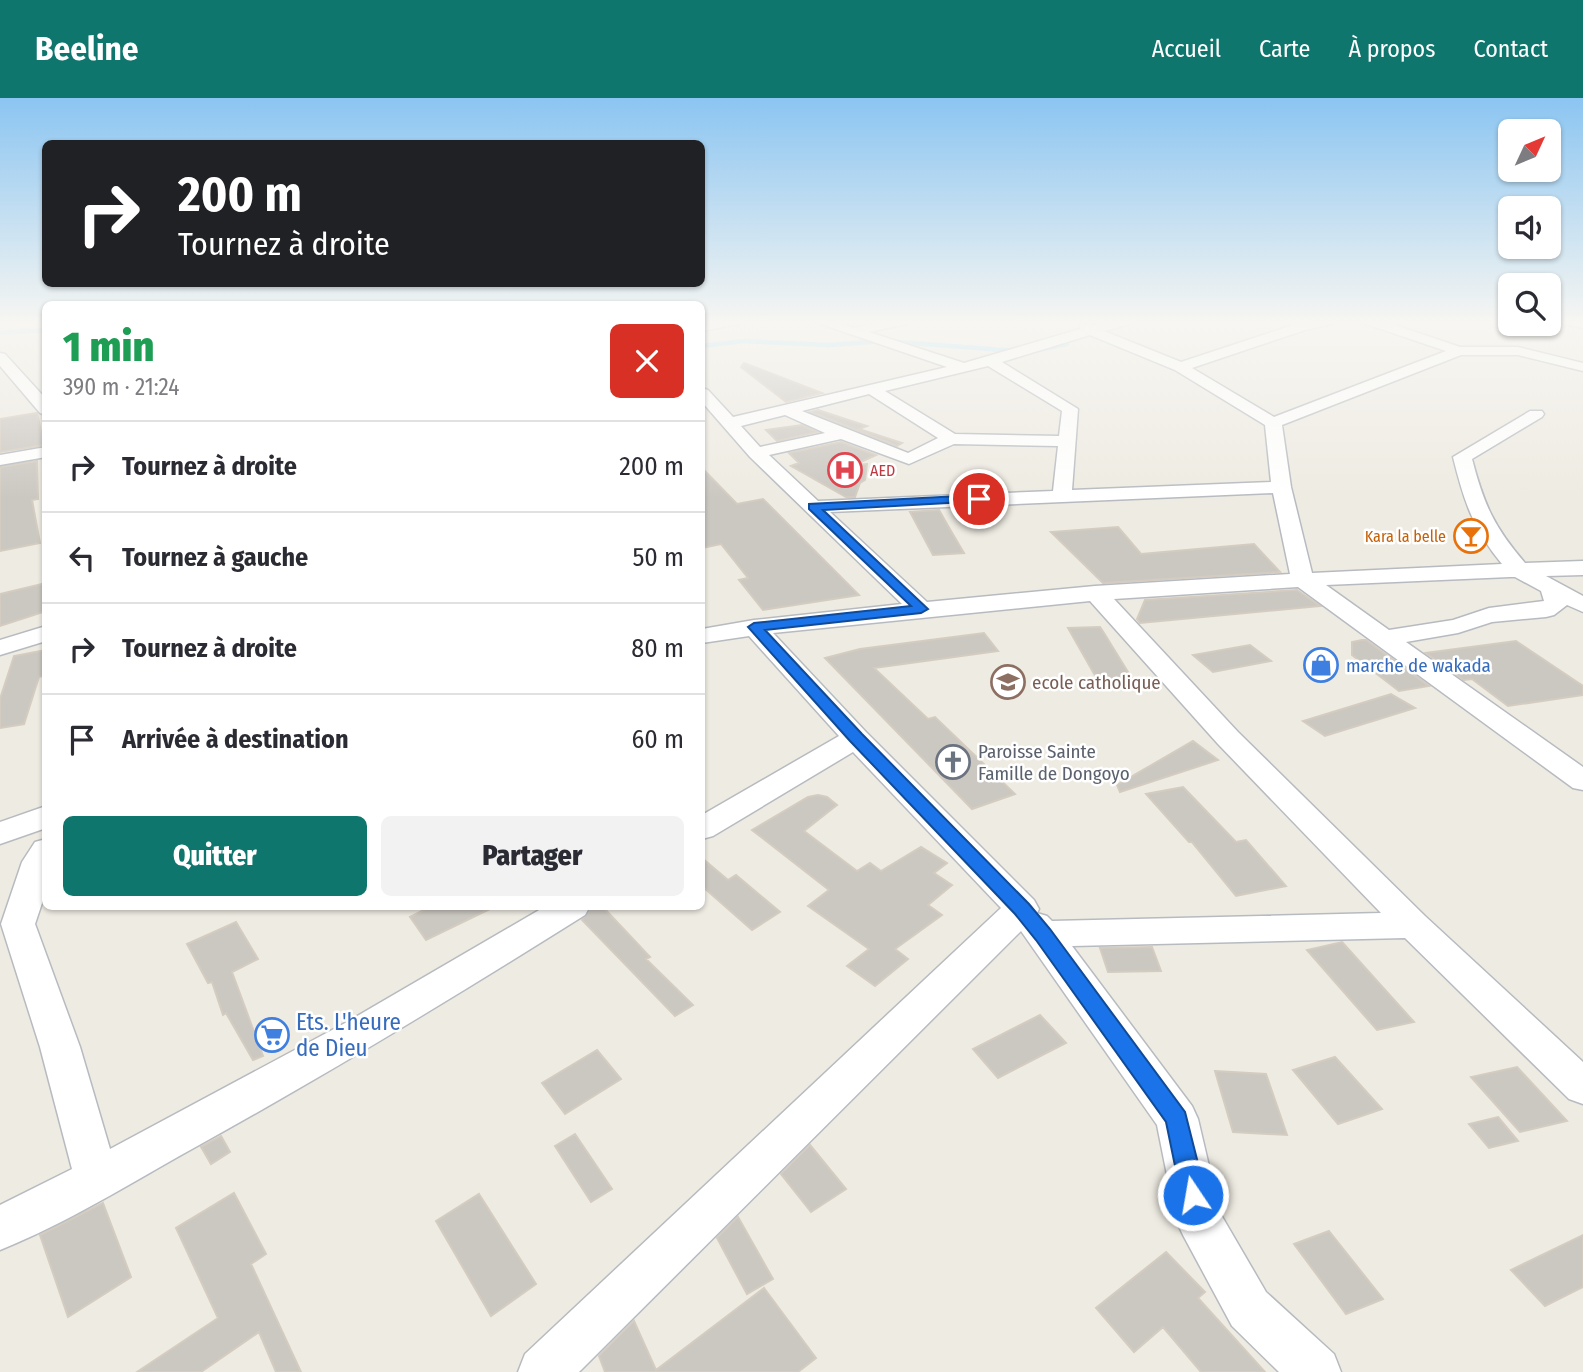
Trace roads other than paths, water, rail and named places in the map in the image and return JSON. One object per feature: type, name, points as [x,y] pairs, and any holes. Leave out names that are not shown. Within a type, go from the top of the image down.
[{"type":"street","points":[[21,379],[42,405]]},
{"type":"street","points":[[730,423],[911,379]]},
{"type":"street","points":[[1020,379],[1070,410],[1062,495]]},
{"type":"street","points":[[1201,379],[1273,423]]},
{"type":"street","points":[[1273,423],[1385,379]]},
{"type":"street","points":[[23,382],[42,380]]},
{"type":"street","points":[[870,388],[951,439]]},
{"type":"street","points":[[705,396],[756,453],[921,609]]},
{"type":"street","points":[[785,409],[909,459],[951,439],[1065,441]]},
{"type":"street","points":[[1536,414],[1462,457],[1474,503],[1492,538],[1520,570],[1583,605]]},
{"type":"street","points":[[1273,423],[1281,487],[1301,579],[1387,638],[1583,781]]},
{"type":"street","points":[[756,453],[842,434]]},
{"type":"street","points":[[0,460],[42,453]]},
{"type":"street","points":[[813,507],[1281,487]]},
{"type":"street","points":[[705,635],[754,627],[1095,593],[1301,579],[1583,568]]},
{"type":"street","points":[[1387,638],[1458,626],[1489,615],[1545,610],[1556,604],[1552,588]]},
{"type":"street","points":[[1095,593],[1228,738],[1413,925],[1583,1087]]},
{"type":"street","points":[[754,627],[1032,922],[1177,1119],[1199,1220],[1249,1309],[1316,1372]]},
{"type":"street","points":[[0,648],[42,635]]},
{"type":"street","points":[[705,827],[856,738]]},
{"type":"street","points":[[0,834],[42,818]]},
{"type":"street","points":[[42,856],[18,924],[60,1047],[97,1180]]},
{"type":"street","points":[[0,1228],[97,1180],[433,993],[567,910]]},
{"type":"street","points":[[543,1372],[1032,922],[1413,925]]},
{"type":"place","name":"AED","points":[[845,470]]},
{"type":"place","name":"Kara la belle","points":[[1471,536]]},
{"type":"place","name":"marche de wakada","points":[[1321,665]]},
{"type":"place","name":"ecole catholique","points":[[1008,682]]},
{"type":"place","name":"Paroisse Sainte Famille de Dongoyo","points":[[953,762]]},
{"type":"place","name":"Ets. L'heure de Dieu","points":[[272,1035]]}]
